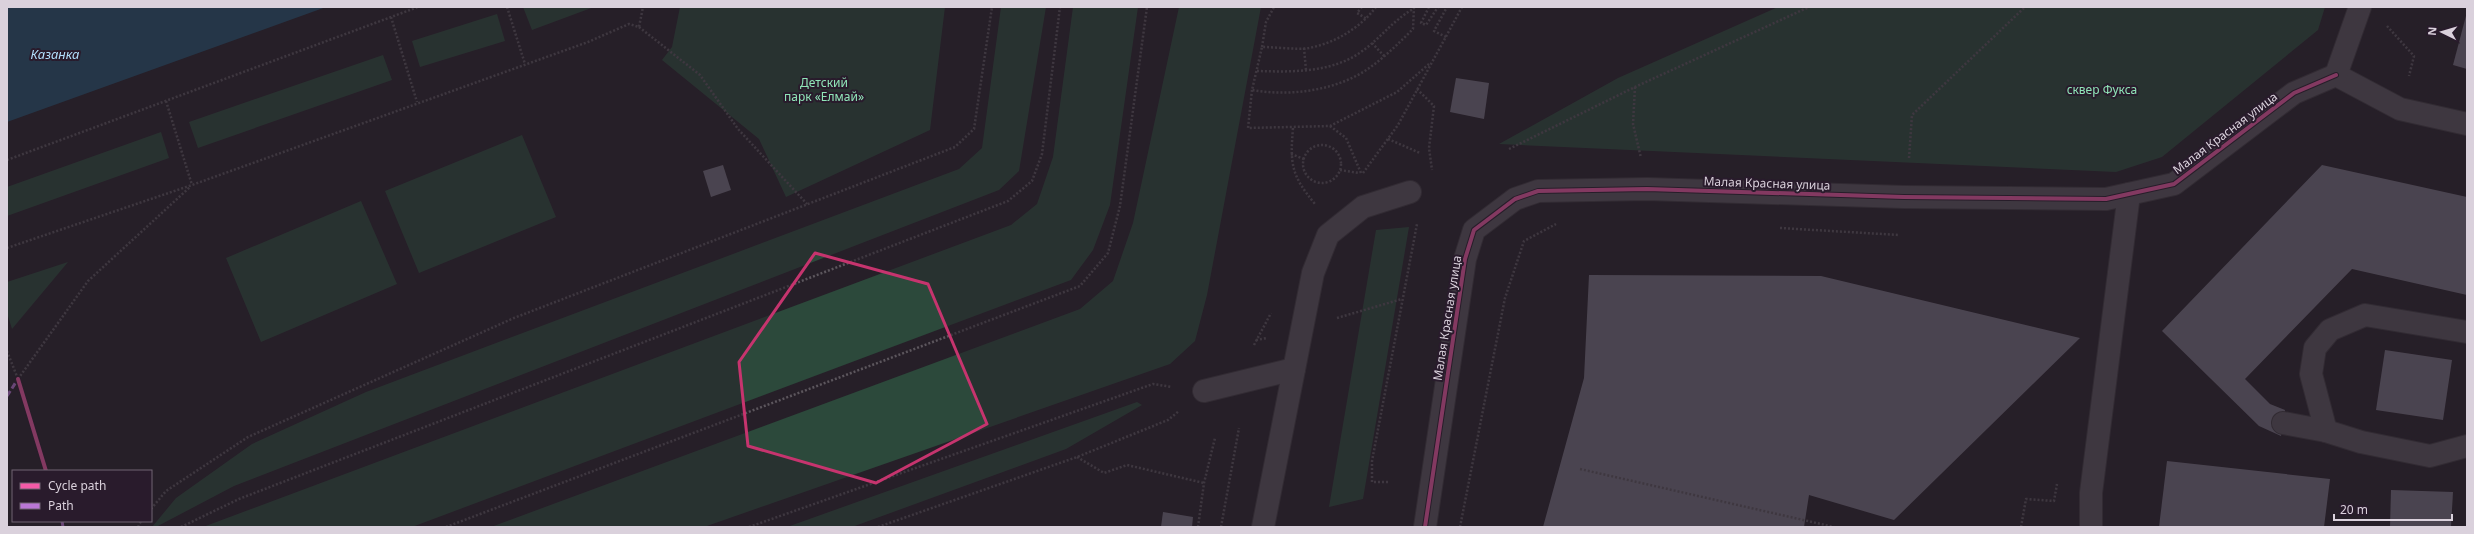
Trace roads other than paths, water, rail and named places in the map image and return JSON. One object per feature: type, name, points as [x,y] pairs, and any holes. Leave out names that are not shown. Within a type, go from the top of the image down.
[{"type":"street","points":[[2360,7],[2336,74],[2400,109],[2467,124]]},
{"type":"street","name":"Малая Красная улица","points":[[1425,527],[1465,259],[1474,230],[1515,199],[1538,191],[1647,189],[1912,197],[2106,199],[2174,184],[2294,93],[2336,74]]},
{"type":"street","points":[[1263,527],[1313,273],[1328,235],[1363,207],[1410,192]]},
{"type":"street","points":[[2091,527],[2092,486],[2129,194]]},
{"type":"street","points":[[2326,431],[2311,374],[2315,348],[2330,330],[2365,315],[2467,332]]},
{"type":"street","points":[[1204,391],[1294,369]]},
{"type":"street","points":[[2283,423],[2326,431],[2361,442],[2430,456],[2467,446]]},
{"type":"water","name":"Казанка","points":[[7,7],[326,7],[7,122]]},
{"type":"park label","name":"Детский парк «Елмай»","points":[[824,89]]},
{"type":"park label","name":"cквер Фукса","points":[[2102,89]]}]
